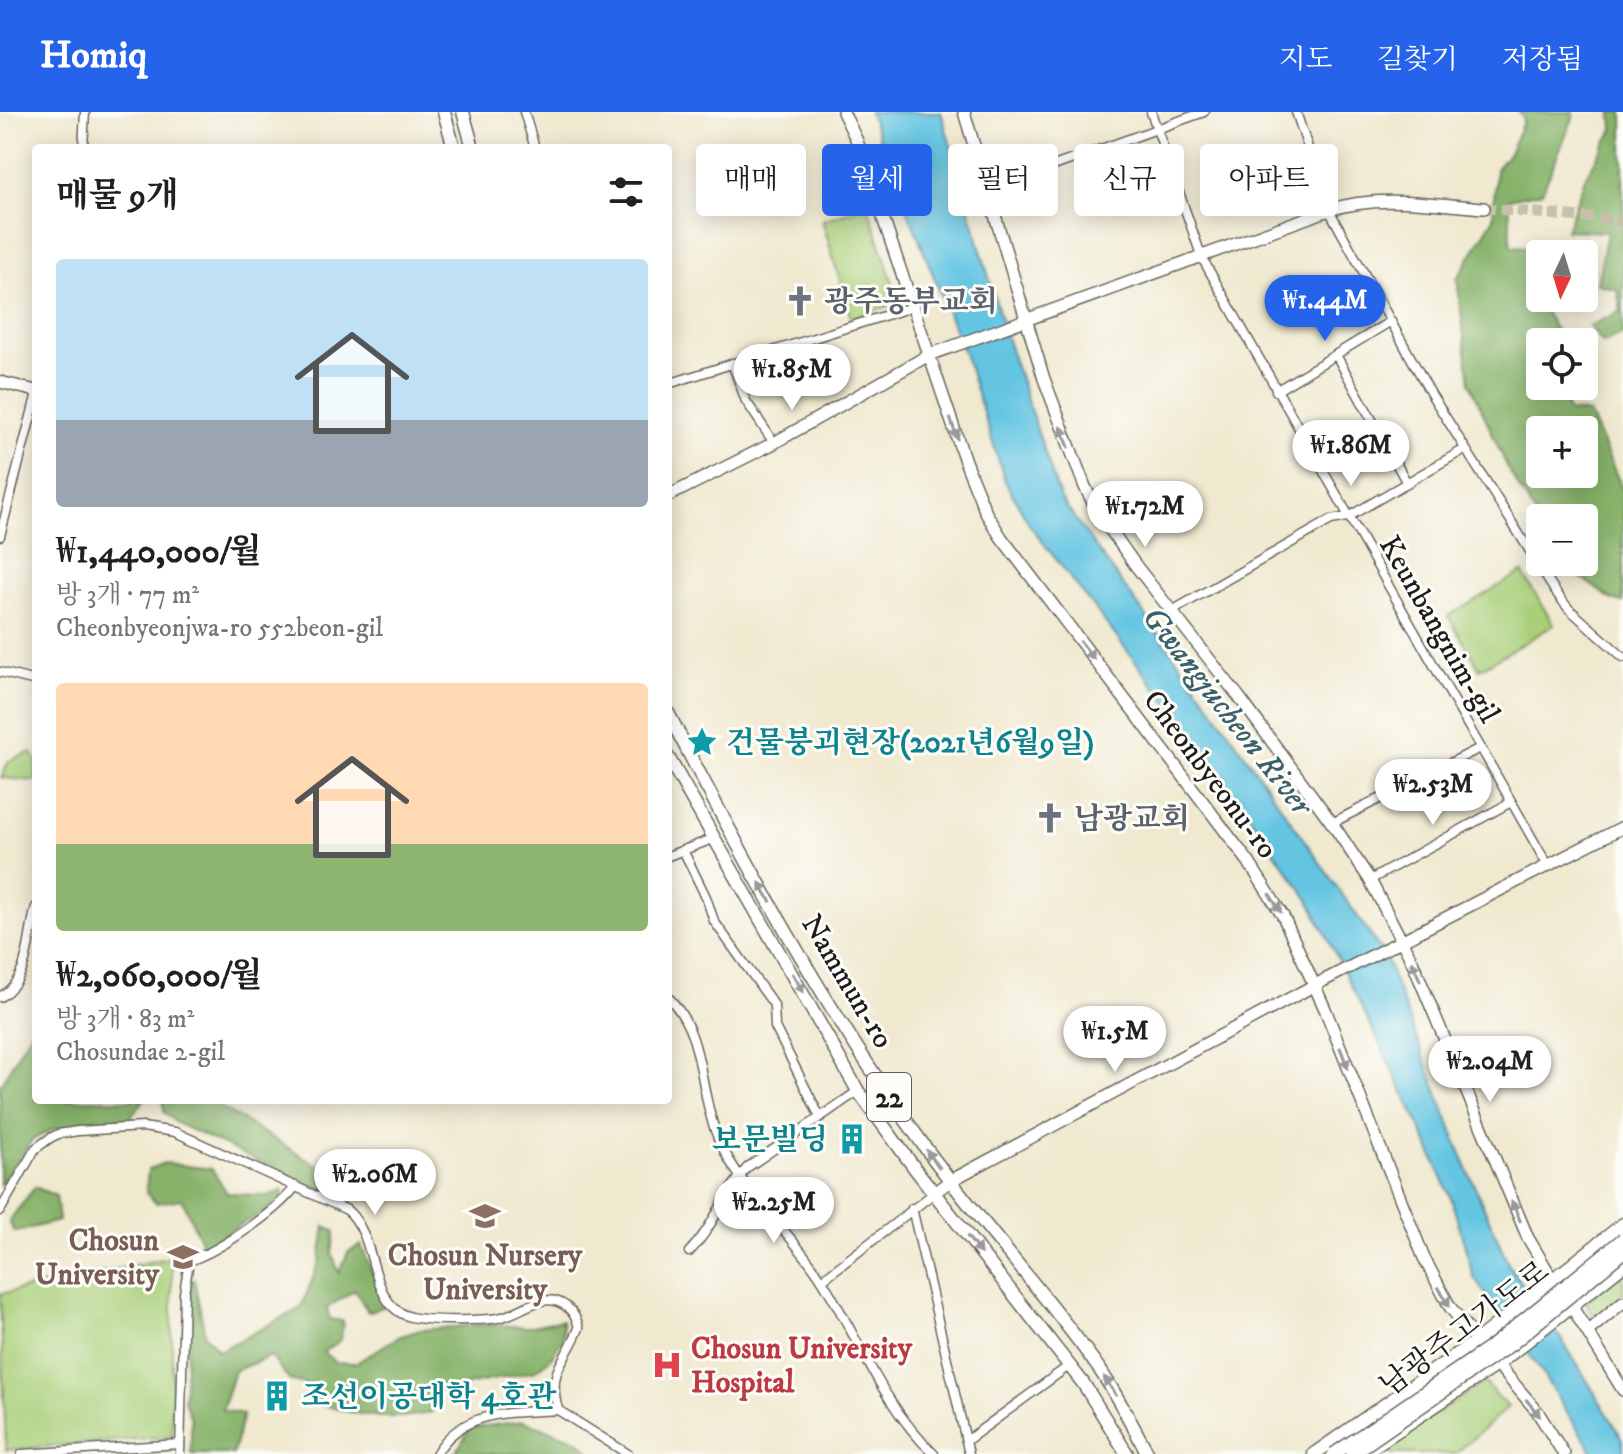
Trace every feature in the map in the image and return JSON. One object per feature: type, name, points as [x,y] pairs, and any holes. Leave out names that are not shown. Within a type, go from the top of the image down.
[{"type":"main road","points":[[444,112],[453,144]]},
{"type":"main road","points":[[463,112],[472,144]]},
{"type":"main road","name":"Nammun-ro","points":[[672,720],[743,853],[876,1079],[950,1181],[1099,1369],[1121,1402],[1148,1454]]},
{"type":"main road","name":"Nammun-ro","points":[[672,764],[858,1091],[1070,1365],[1125,1453]]},
{"type":"main road","points":[[717,840],[729,845],[737,856],[743,853]]},
{"type":"main road","points":[[1314,1454],[1476,1341],[1623,1224]]},
{"type":"main road","name":"남광주고가도로","points":[[1334,1454],[1488,1349],[1623,1239]]},
{"type":"main road","name":"남광주고가도로","points":[[1352,1454],[1513,1343],[1623,1252]]},
{"type":"main road","points":[[1362,1454],[1498,1364],[1623,1265]]},
{"type":"street","points":[[83,144],[85,112]]},
{"type":"street","points":[[524,112],[534,144]]},
{"type":"street","name":"Cheonbyeonu-ro","points":[[843,112],[857,141],[969,471],[996,530],[1248,861],[1283,916],[1315,985],[1424,1258],[1450,1307],[1537,1411],[1564,1454]]},
{"type":"street","points":[[964,112],[973,144]]},
{"type":"street","name":"Keunbangnim-gil","points":[[1151,112],[1202,258],[1548,866]]},
{"type":"street","points":[[1058,165],[1204,112]]},
{"type":"street","points":[[1296,112],[1307,144]]},
{"type":"street","points":[[1338,208],[1368,202],[1416,202],[1484,208]]},
{"type":"street","points":[[995,216],[1057,414],[1098,512],[1239,697],[1370,880],[1403,942],[1528,1238],[1623,1390]]},
{"type":"street","points":[[672,494],[774,443],[929,355],[1313,216]]},
{"type":"street","points":[[1332,216],[1465,449],[1555,591],[1568,608],[1623,657]]},
{"type":"street","points":[[672,383],[912,307]]},
{"type":"street","points":[[1276,391],[1391,321]]},
{"type":"street","points":[[1336,355],[1407,483]]},
{"type":"street","points":[[732,363],[746,401],[774,443]]},
{"type":"street","points":[[0,382],[32,393]]},
{"type":"street","points":[[0,536],[32,410]]},
{"type":"street","points":[[1172,611],[1331,520],[1348,517],[1465,449]]},
{"type":"street","points":[[0,672],[32,680]]},
{"type":"street","points":[[1332,823],[1480,748]]},
{"type":"street","points":[[1370,880],[1511,802]]},
{"type":"street","points":[[822,1280],[950,1181],[1315,985],[1623,827]]},
{"type":"street","points":[[672,854],[717,840]]},
{"type":"street","points":[[683,850],[714,921],[774,1005],[775,1027],[820,1117]]},
{"type":"street","points":[[0,997],[10,991],[20,973],[32,924]]},
{"type":"street","points":[[672,1002],[683,1014],[693,1035],[712,1120],[726,1154],[822,1280],[906,1425],[934,1454]]},
{"type":"street","points":[[689,1252],[712,1226],[740,1175],[755,1161],[858,1091]]},
{"type":"street","points":[[0,1211],[38,1145],[58,1134],[143,1127],[175,1132],[341,1207],[354,1216],[368,1240],[385,1299],[401,1313],[424,1318],[499,1318],[546,1300],[569,1308],[579,1328],[554,1376],[558,1410]]},
{"type":"street","points":[[180,1454],[184,1293],[189,1261],[204,1256],[278,1207],[296,1186]]},
{"type":"street","points":[[912,1208],[969,1454]]},
{"type":"street","points":[[1588,1331],[1623,1302]]},
{"type":"street","points":[[966,1441],[1070,1365]]},
{"type":"street","points":[[436,1454],[442,1443],[465,1423],[481,1417],[558,1410],[628,1454]]},
{"type":"street","points":[[22,1454],[180,1444]]},
{"type":"green space","points":[[1519,112],[1573,112],[1542,192],[1509,199],[1511,246],[1526,247],[1526,312],[1545,312],[1555,328],[1526,328],[1526,400],[1564,400],[1568,412],[1589,413],[1590,416],[1526,416],[1526,488],[1598,488],[1598,433],[1623,490],[1623,603],[1611,599],[1579,576],[1598,576],[1598,504],[1529,504],[1509,471],[1470,383],[1457,279],[1493,219],[1496,169],[1509,153],[1524,120]]},
{"type":"green space","points":[[1612,112],[1623,112],[1623,334],[1603,343],[1598,337],[1598,328],[1589,326],[1621,311],[1617,289],[1598,284],[1607,232],[1566,230],[1585,178],[1613,130]]},
{"type":"green space","points":[[835,216],[871,216],[898,299],[893,305],[851,318],[822,220]]},
{"type":"green space","points":[[1522,572],[1554,625],[1480,669],[1448,616]]},
{"type":"green space","points":[[31,752],[32,781],[1,778],[9,761]]},
{"type":"green space","points":[[32,1029],[32,1104],[141,1104],[126,1124],[54,1129],[32,1140],[0,1186],[0,1086]]},
{"type":"green space","points":[[163,1104],[216,1104],[355,1188],[350,1204],[176,1123],[164,1112]]},
{"type":"green space","points":[[164,1163],[212,1169],[227,1193],[268,1196],[282,1190],[284,1196],[267,1210],[203,1246],[182,1199],[156,1203],[146,1193],[148,1170]]},
{"type":"green space","points":[[35,1187],[56,1196],[59,1221],[14,1232],[9,1221]]},
{"type":"green space","points":[[325,1226],[335,1231],[332,1253],[339,1273],[348,1252],[361,1245],[386,1306],[368,1312],[355,1290],[327,1308],[330,1319],[343,1321],[341,1340],[323,1352],[335,1362],[356,1363],[398,1337],[420,1330],[485,1324],[527,1327],[562,1320],[563,1339],[550,1359],[534,1371],[428,1393],[432,1412],[400,1417],[336,1409],[305,1399],[309,1385],[289,1380],[271,1356],[234,1371],[222,1410],[243,1414],[233,1454],[191,1454],[191,1419],[184,1400],[191,1284],[194,1279],[205,1335],[219,1351],[301,1308],[320,1260]]},
{"type":"green space","points":[[172,1257],[172,1436],[6,1450],[0,1294]]},
{"type":"green space","points":[[1623,1271],[1623,1302],[1597,1324],[1586,1302]]},
{"type":"green space","points":[[1484,1382],[1508,1407],[1455,1454],[1375,1454]]},
{"type":"green space","points":[[523,1421],[578,1440],[592,1454],[455,1454],[470,1428]]},
{"type":"water","points":[[869,112],[941,112],[950,144],[948,216],[971,216],[1007,340],[1060,498],[1206,699],[1385,956],[1465,1164],[1509,1265],[1564,1343],[1623,1439],[1623,1454],[1594,1454],[1536,1364],[1474,1278],[1451,1198],[1418,1122],[1309,900],[1167,702],[1031,527],[1005,481],[965,356],[910,216],[932,216],[932,144],[882,144]]},
{"type":"tunnel","points":[[1484,208],[1623,221]]},
{"type":"place","name":"광주동부교회","points":[[800,301]]},
{"type":"place","name":"건물붕괴현장(2021년6월9일)","points":[[702,742]]},
{"type":"place","name":"남광교회","points":[[1050,818]]},
{"type":"place","name":"보문빌딩","points":[[852,1139]]},
{"type":"place","name":"Chosun Nursery University","points":[[485,1216]]},
{"type":"place","name":"Chosun University","points":[[183,1257]]},
{"type":"place","name":"Chosun University Hospital","points":[[667,1365]]},
{"type":"place","name":"조선이공대학 4호관","points":[[277,1396]]},
{"type":"water label","name":"Gwangjucheon River","points":[[1228,710]]}]
